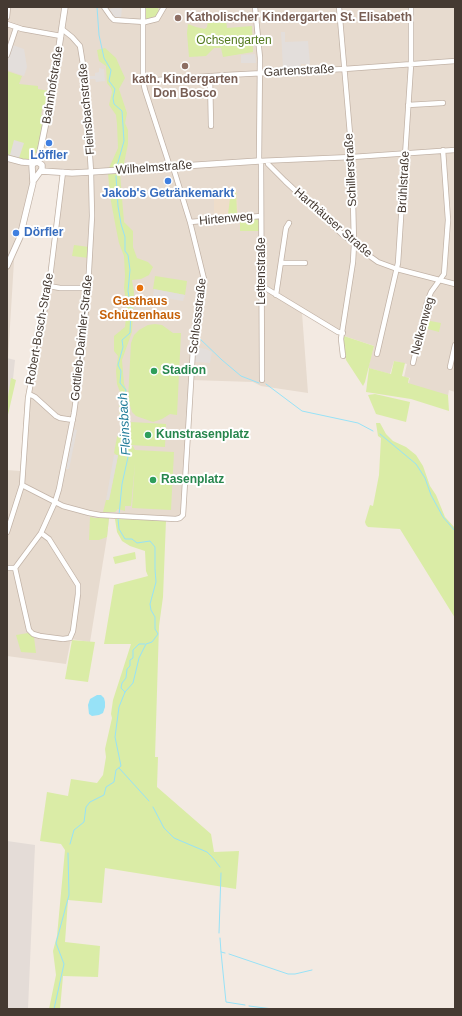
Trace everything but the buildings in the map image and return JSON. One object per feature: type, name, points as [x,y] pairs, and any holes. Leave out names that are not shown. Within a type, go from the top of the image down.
[{"type":"street","points":[[7,17],[8,7]]},
{"type":"street","name":"Bahnhofstraße","points":[[7,266],[20,237],[33,183],[39,167],[65,7]]},
{"type":"street","points":[[104,7],[114,20],[142,22],[157,19],[164,7]]},
{"type":"street","name":"Schlossstraße","points":[[55,502],[79,511],[100,515],[176,519],[184,513],[193,352],[204,279],[190,222],[144,90],[143,7]]},
{"type":"street","name":"Lettenstraße","points":[[255,7],[260,73],[259,216],[262,286],[262,380]]},
{"type":"street","name":"Schillerstraße","points":[[339,7],[352,157],[354,244],[353,262],[342,333],[341,346],[343,356]]},
{"type":"street","name":"Brühlstraße","points":[[376,354],[397,269],[411,65],[411,7]]},
{"type":"street","points":[[7,24],[16,28],[61,36]]},
{"type":"street","points":[[7,55],[16,28]]},
{"type":"street","name":"Fleinsbachstraße","points":[[62,29],[80,46],[84,65],[92,172]]},
{"type":"street","name":"Gartenstraße","points":[[143,81],[455,61]]},
{"type":"street","points":[[210,76],[211,126]]},
{"type":"street","points":[[408,105],[443,103]]},
{"type":"street","name":"Nelkenweg","points":[[413,363],[427,302],[444,274],[448,220],[443,150]]},
{"type":"street","points":[[260,161],[455,150]]},
{"type":"street","points":[[7,158],[22,162],[32,170]]},
{"type":"street","name":"Wilhelmstraße","points":[[22,162],[50,171],[92,172],[260,161]]},
{"type":"street","name":"Harthäuser Straße","points":[[268,161],[268,164],[276,172],[354,244],[378,262],[397,269],[455,284]]},
{"type":"street","name":"Bahnhofstraße","points":[[33,183],[32,166],[39,167]]},
{"type":"street","name":"Robert-Bosch-Straße","points":[[7,532],[22,485],[29,394],[49,286],[62,172]]},
{"type":"street","name":"Gottlieb-Daimler-Straße","points":[[15,568],[41,533],[55,502],[61,481],[73,420],[81,361],[88,288],[92,232],[92,172]]},
{"type":"street","name":"Hirtenweg","points":[[190,222],[259,216]]},
{"type":"street","points":[[276,295],[286,228],[289,223]]},
{"type":"street","points":[[280,263],[305,263]]},
{"type":"street","points":[[49,286],[60,288],[88,288]]},
{"type":"street","points":[[262,286],[342,333]]},
{"type":"street","points":[[450,367],[455,345]]},
{"type":"street","points":[[29,394],[35,397],[56,416],[73,420]]},
{"type":"street","points":[[22,485],[55,502]]},
{"type":"street","points":[[7,568],[15,568],[29,630],[33,634],[40,636],[63,639],[70,638],[73,631],[78,585],[49,539],[41,533]]},
{"type":"shaded area","points":[[7,7],[455,7],[455,392],[449,390],[448,396],[408,384],[410,378],[404,377],[407,364],[394,361],[390,374],[368,368],[374,346],[338,334],[302,313],[308,393],[261,386],[253,382],[191,380],[184,513],[180,518],[109,518],[90,642],[71,639],[66,664],[7,656],[7,470],[20,471],[25,398],[46,285],[60,175],[39,175],[33,183],[20,237],[11,251],[14,261],[8,359]]},
{"type":"shaded area","points":[[122,7],[121,18],[112,17],[112,12],[110,12],[110,9]]},
{"type":"shaded area","points":[[281,32],[285,32],[285,42],[308,41],[310,64],[301,64],[301,67],[283,68]]},
{"type":"shaded area","points":[[7,43],[24,49],[27,67],[24,76],[7,70]]},
{"type":"shaded area","points":[[255,54],[256,63],[241,63],[241,55]]},
{"type":"shaded area","points":[[99,68],[104,69],[105,81],[96,82],[95,79],[89,79],[89,76],[95,76],[95,73],[99,72]]},
{"type":"shaded area","points":[[14,140],[24,143],[19,158],[10,155]]},
{"type":"shaded area","points":[[237,190],[238,215],[214,217],[214,192]]},
{"type":"shaded area","points":[[154,289],[185,295],[183,301],[153,296]]},
{"type":"shaded area","points":[[196,347],[212,352],[210,363],[195,362]]},
{"type":"shaded area","points":[[7,358],[15,360],[7,415]]},
{"type":"shaded area","points":[[74,429],[77,430],[69,469],[66,469]]},
{"type":"shaded area","points":[[114,455],[118,455],[109,500],[106,500]]},
{"type":"shaded area","points":[[7,841],[35,845],[28,1009],[7,1009]]},
{"type":"green space","points":[[146,7],[158,7],[159,13],[156,16],[145,20]]},
{"type":"green space","name":"Ochsengarten","points":[[225,13],[227,28],[252,26],[253,52],[223,57],[221,48],[214,48],[206,56],[189,57],[187,33],[188,24],[205,29],[207,27],[209,15]]},
{"type":"green space","points":[[105,48],[116,58],[125,78],[119,89],[127,113],[125,123],[128,130],[128,144],[123,168],[109,168],[118,148],[116,115],[109,105],[112,92],[107,83],[106,66],[99,61],[97,50]]},
{"type":"green space","points":[[7,71],[22,76],[19,84],[38,86],[38,89],[49,91],[48,104],[43,105],[41,115],[46,116],[39,147],[32,159],[29,161],[7,154]]},
{"type":"green space","points":[[108,173],[120,173],[124,222],[133,231],[133,247],[137,258],[148,262],[153,267],[149,275],[141,279],[132,280],[134,292],[132,332],[122,360],[124,384],[127,391],[126,398],[129,408],[127,420],[129,446],[133,446],[135,450],[174,452],[171,510],[132,508],[135,463],[131,506],[125,506],[125,511],[118,509],[115,512],[103,512],[106,500],[109,500],[118,456],[114,453],[117,437],[121,432],[119,404],[120,392],[117,384],[116,371],[118,356],[114,351],[114,336],[125,327],[127,309],[124,288],[124,256],[119,243],[115,223],[110,196]]},
{"type":"green space","points":[[236,190],[237,214],[228,214],[231,191]]},
{"type":"green space","points":[[259,218],[259,231],[240,231],[240,219]]},
{"type":"green space","points":[[74,245],[89,247],[89,258],[72,256]]},
{"type":"green space","points":[[155,276],[187,281],[185,295],[153,289]]},
{"type":"green space","points":[[425,320],[441,323],[439,332],[424,328]]},
{"type":"green space","name":"Stadion","points":[[148,325],[162,325],[173,333],[181,333],[177,415],[170,414],[153,422],[136,416],[132,412],[128,399],[131,343],[134,335],[139,330]]},
{"type":"green space","points":[[344,336],[374,346],[363,386],[346,360],[343,344]]},
{"type":"green space","points":[[394,361],[405,363],[402,376],[409,378],[408,383],[448,395],[449,411],[411,399],[366,392],[369,368],[391,374]]},
{"type":"green space","points":[[11,378],[16,380],[7,419],[7,403]]},
{"type":"green space","points":[[375,394],[410,402],[406,422],[376,414],[368,395]]},
{"type":"green space","name":"Kunstrasenplatz","points":[[131,422],[166,424],[165,447],[130,445]]},
{"type":"green space","points":[[376,423],[380,423],[386,434],[393,441],[406,447],[416,455],[423,466],[430,486],[436,495],[445,517],[455,528],[455,618],[400,529],[368,527],[366,525],[365,522],[370,505],[373,506],[379,475],[381,438],[378,436]]},
{"type":"green space","points":[[90,517],[109,518],[107,537],[99,540],[89,540]]},
{"type":"green space","points":[[115,519],[166,520],[163,597],[159,626],[155,757],[158,757],[157,787],[211,834],[214,852],[239,851],[236,889],[105,868],[102,903],[68,900],[65,942],[100,946],[98,977],[63,976],[60,1009],[49,1009],[56,975],[53,951],[57,936],[65,850],[61,844],[40,841],[47,792],[68,796],[71,779],[97,783],[103,775],[106,757],[105,749],[112,718],[111,714],[113,700],[131,644],[104,644],[114,585],[148,576],[146,571],[145,551],[130,546],[122,541],[117,532]]},
{"type":"green space","points":[[135,552],[136,559],[115,564],[113,557]]},
{"type":"green space","points":[[28,633],[34,637],[36,653],[21,652],[16,635]]},
{"type":"green space","points":[[72,640],[95,642],[88,682],[65,679]]},
{"type":"water","points":[[97,695],[101,695],[104,698],[105,707],[103,713],[92,716],[89,714],[88,705],[90,699]]},
{"type":"waterway","name":"Fleinsbach","points":[[97,7],[99,35],[104,58],[111,70],[109,81],[115,89],[113,98],[114,104],[122,111],[124,141],[117,166]]},
{"type":"waterway","name":"Fleinsbach","points":[[116,176],[118,206],[125,237],[125,251],[128,255],[130,270],[128,291],[131,308],[130,333],[122,340],[123,347],[118,365],[121,371],[120,383],[126,390],[123,399],[126,406],[124,418],[128,432],[128,457],[122,484],[119,515]]},
{"type":"waterway","points":[[199,338],[241,376],[259,383]]},
{"type":"waterway","points":[[266,384],[302,411],[358,423],[373,431]]},
{"type":"waterway","points":[[380,434],[416,464],[425,478],[431,495],[443,517],[455,531]]},
{"type":"waterway","name":"Fleinsbach","points":[[70,844],[74,830],[84,822],[86,807],[90,802],[104,795],[106,787],[114,782],[116,770],[121,766],[115,737],[119,707],[125,692],[133,683],[139,658],[146,644],[152,642],[158,634],[155,629],[155,617],[151,610],[150,604],[156,582],[155,547],[150,541],[137,543],[132,539],[125,539],[119,529],[118,518]]},
{"type":"waterway","name":"Fleinsbach","points":[[125,692],[121,688],[122,683],[126,678],[127,669],[130,666],[130,660],[133,658],[133,650],[139,644],[145,644]]},
{"type":"waterway","points":[[119,768],[149,801]]},
{"type":"waterway","points":[[153,807],[164,828],[174,838],[207,852],[220,867]]},
{"type":"waterway","name":"Fleinsbach","points":[[54,1009],[64,964],[56,943],[69,895],[68,853]]},
{"type":"waterway","points":[[219,933],[221,873]]},
{"type":"waterway","points":[[220,938],[221,952],[225,953]]},
{"type":"waterway","points":[[221,952],[226,1002],[245,1005]]},
{"type":"waterway","points":[[229,954],[288,974],[312,970]]},
{"type":"waterway","points":[[249,1006],[273,1009]]},
{"type":"place","name":"Katholischer Kindergarten St. Elisabeth","points":[[178,18]]},
{"type":"place","name":"kath. Kindergarten Don Bosco","points":[[185,66]]},
{"type":"place","name":"Löffler","points":[[49,143]]},
{"type":"place","name":"Jakob's Getränkemarkt","points":[[168,181]]},
{"type":"place","name":"Dörfler","points":[[16,233]]},
{"type":"place","name":"Gasthaus Schützenhaus","points":[[140,288]]},
{"type":"place","name":"Stadion","points":[[154,371]]},
{"type":"place","name":"Kunstrasenplatz","points":[[148,435]]},
{"type":"place","name":"Rasenplatz","points":[[153,480]]}]
